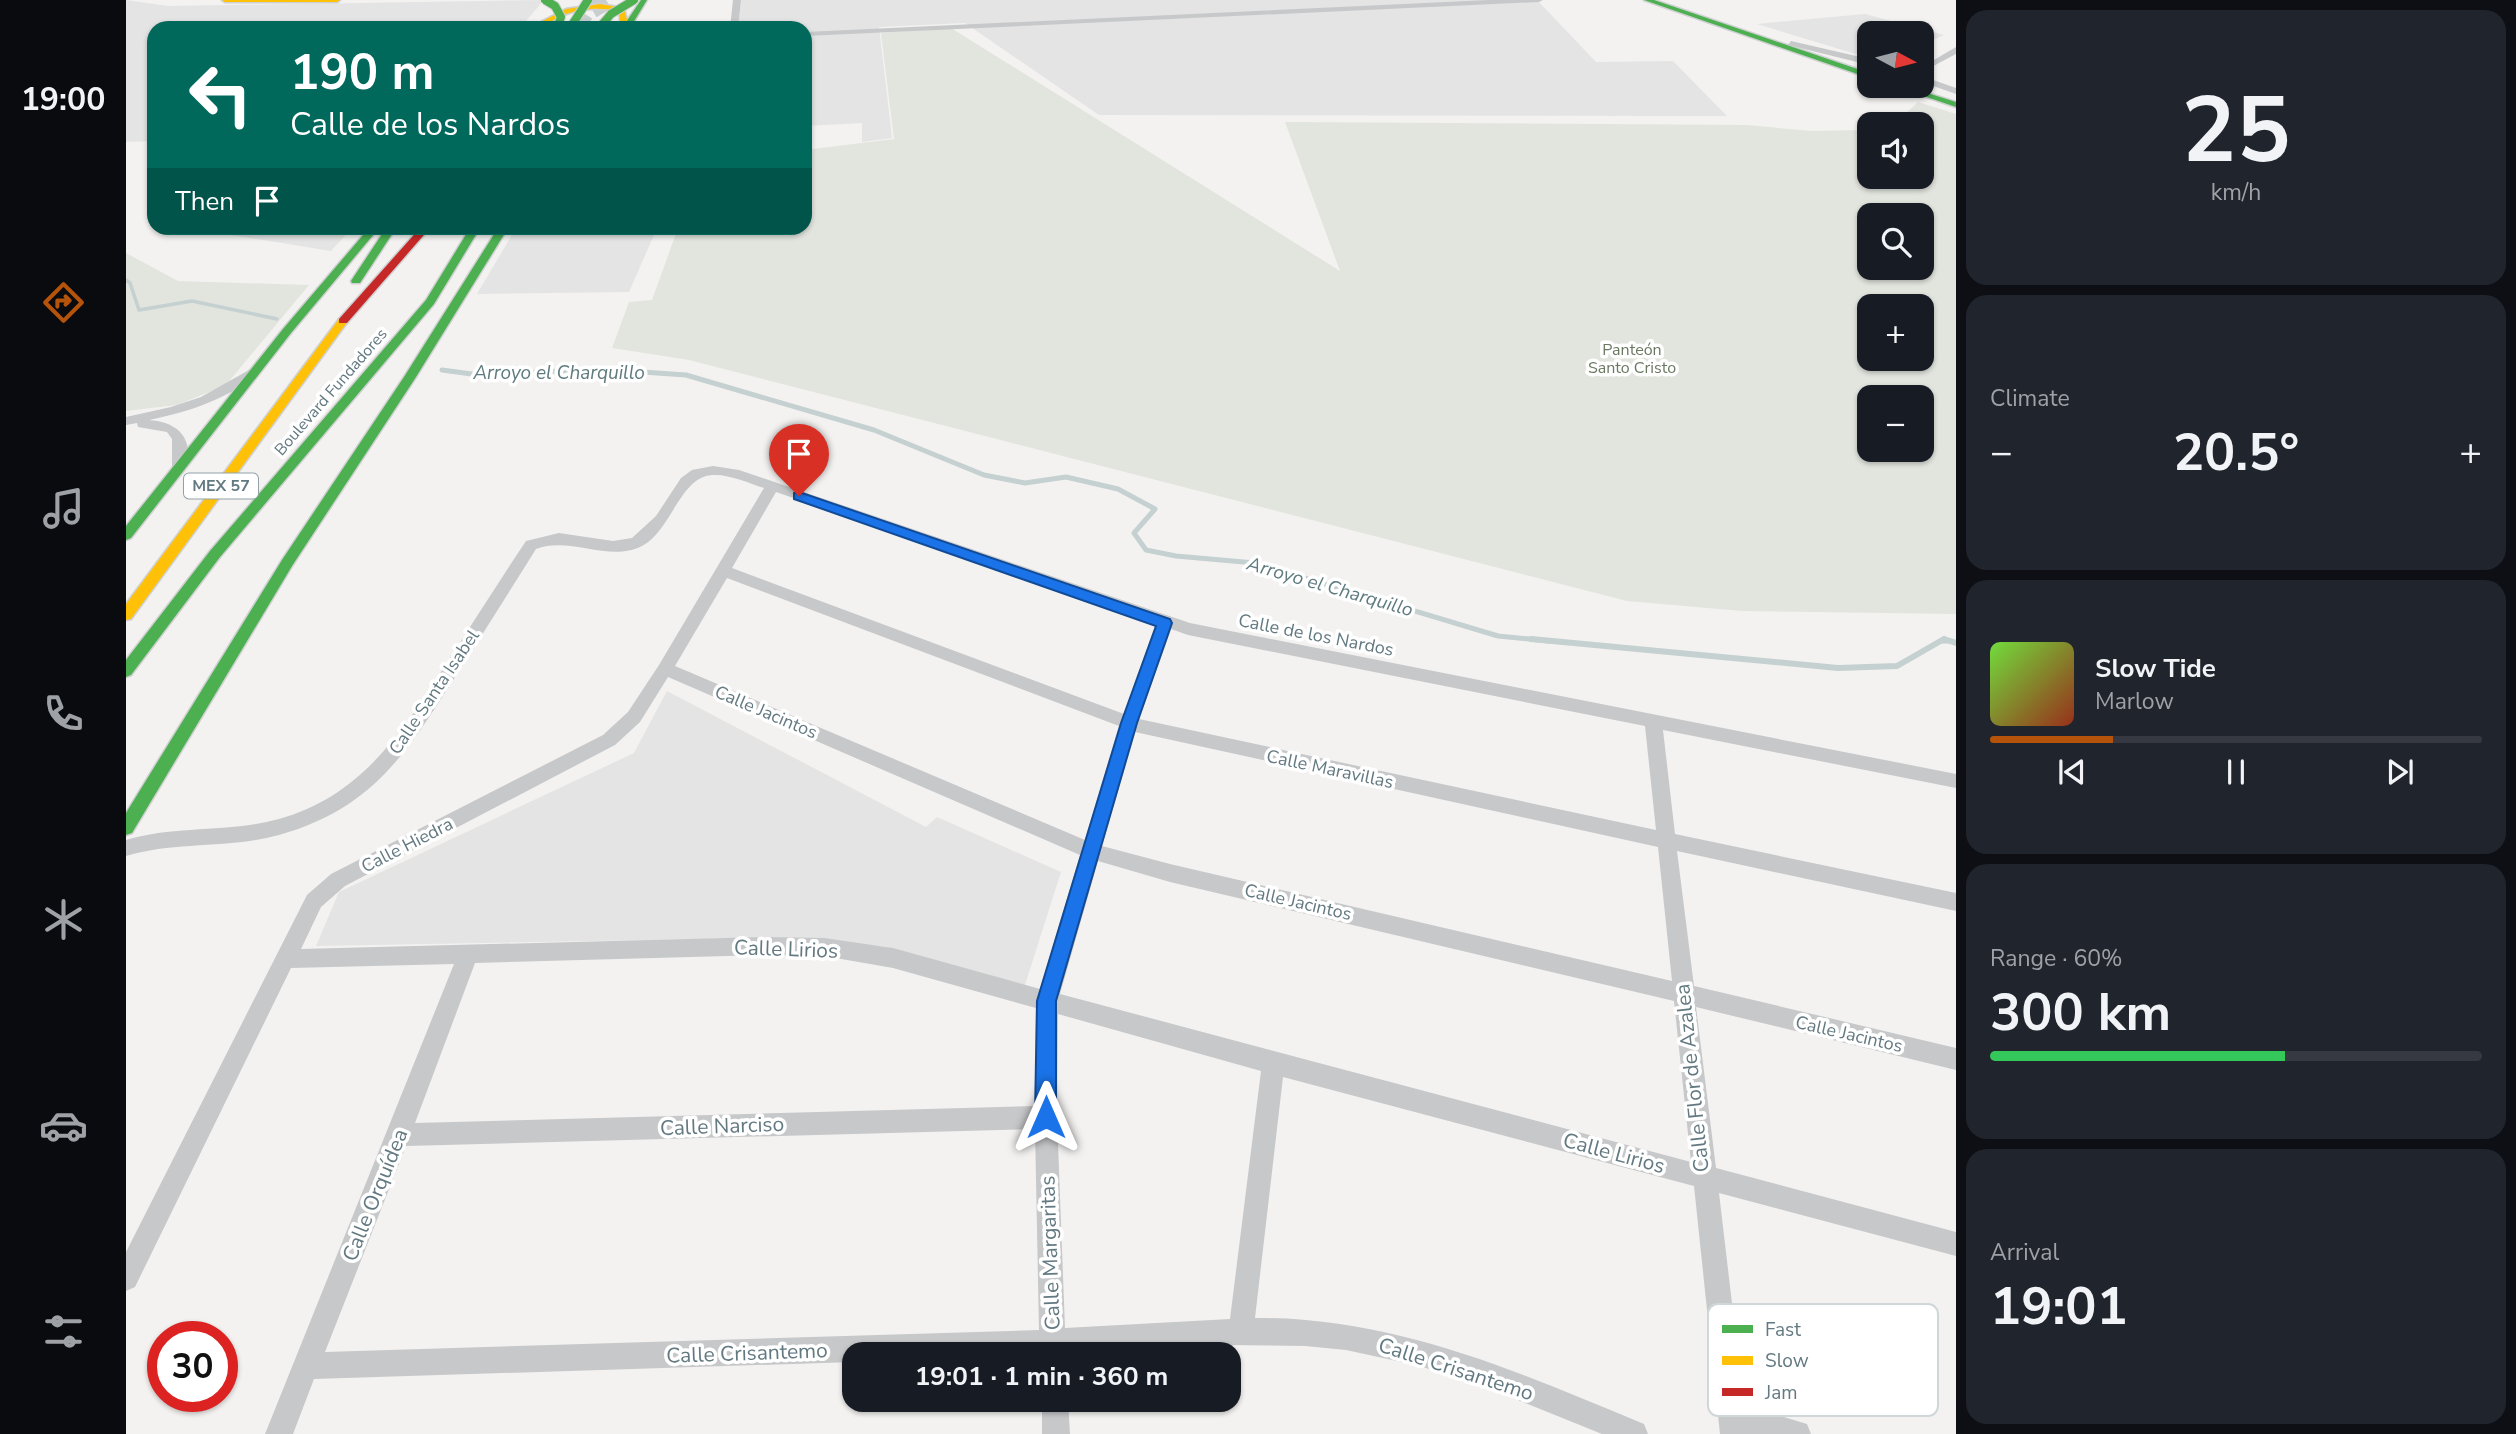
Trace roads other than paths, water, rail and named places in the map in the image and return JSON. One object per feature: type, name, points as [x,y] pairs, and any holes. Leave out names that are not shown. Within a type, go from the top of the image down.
[{"type":"main road","points":[[225,0],[337,0]]},
{"type":"main road","points":[[545,0],[559,12],[559,21]]},
{"type":"main road","points":[[542,21],[556,0]]},
{"type":"main road","points":[[574,21],[588,0]]},
{"type":"main road","points":[[604,21],[618,0]]},
{"type":"main road","points":[[606,21],[611,14],[634,0]]},
{"type":"main road","points":[[630,21],[644,0]]},
{"type":"main road","points":[[1647,0],[1857,72]]},
{"type":"main road","points":[[1672,0],[1857,64]]},
{"type":"main road","points":[[547,21],[566,8],[603,5],[622,9],[625,21]]},
{"type":"main road","points":[[1934,90],[1956,97]]},
{"type":"main road","points":[[1934,98],[1956,105]]},
{"type":"main road","points":[[126,535],[287,331],[368,235]]},
{"type":"main road","points":[[351,311],[356,282],[386,235]]},
{"type":"main road","points":[[351,311],[365,275],[395,235]]},
{"type":"main road","points":[[362,287],[404,235]]},
{"type":"main road","name":"Boulevard Fundadores","points":[[126,615],[315,357],[351,311],[419,235]]},
{"type":"main road","points":[[369,377],[454,235]]},
{"type":"main road","name":"Boulevard Fundadores","points":[[126,671],[215,554],[369,377],[429,302],[471,235]]},
{"type":"main road","points":[[451,311],[460,282],[483,235]]},
{"type":"main road","points":[[387,384],[424,345],[451,311],[499,235]]},
{"type":"main road","points":[[126,828],[287,563],[410,377],[424,345]]},
{"type":"street","points":[[735,21],[737,0]]},
{"type":"street","points":[[812,34],[1232,9],[1539,0]]},
{"type":"street","points":[[1791,43],[1857,59]]},
{"type":"street","points":[[1934,64],[1954,53]]},
{"type":"street","points":[[1934,83],[1956,91]]},
{"type":"street","points":[[126,422],[200,404],[232,389],[260,365]]},
{"type":"street","points":[[126,422],[165,425],[175,430],[180,437],[179,468]]},
{"type":"street","name":"Calle de los Nardos","points":[[688,479],[703,470],[734,473],[1164,623],[1956,781]]},
{"type":"street","name":"Calle Santa Isabel","points":[[126,848],[169,838],[255,832],[286,826],[312,817],[342,799],[376,772],[401,746],[531,545],[554,537],[616,545],[635,543],[652,531],[688,479]]},
{"type":"street","name":"Calle Hiedra","points":[[126,1278],[305,915],[324,890],[338,880],[609,740],[634,717],[772,487]]},
{"type":"street","name":"Calle Maravillas","points":[[722,570],[1129,723],[1201,742],[1956,902]]},
{"type":"street","name":"Calle Margaritas","points":[[1053,1342],[1046,1117],[1047,1001],[1129,723],[1164,623]]},
{"type":"street","name":"Calle Jacintos","points":[[665,668],[1091,851],[1170,873],[1358,915],[1956,1059]]},
{"type":"street","name":"Calle Flor de Azalea","points":[[1653,722],[1718,1304]]},
{"type":"street","name":"Calle Lirios","points":[[284,959],[766,946],[824,947],[893,958],[1273,1063],[1956,1244]]},
{"type":"street","name":"Calle Orquídea","points":[[279,1434],[468,955]]},
{"type":"street","points":[[1241,1332],[1273,1063]]},
{"type":"street","name":"Calle Narciso","points":[[399,1135],[1046,1117]]},
{"type":"street","name":"Calle Crisantemo","points":[[1130,1342],[1241,1332],[1310,1333],[1376,1343],[1413,1351],[1542,1397],[1634,1434]]},
{"type":"street","name":"Calle Crisantemo","points":[[305,1366],[842,1354]]},
{"type":"street","points":[[1055,1412],[1056,1434]]},
{"type":"street","points":[[1733,1424],[1797,1434]]},
{"type":"waterway","name":"Arroyo el Charquillo","points":[[126,280],[130,283],[139,310],[192,301],[277,319]]},
{"type":"waterway","name":"Arroyo el Charquillo","points":[[545,372],[599,369],[638,372]]},
{"type":"waterway","name":"Arroyo el Charquillo","points":[[454,372],[442,370],[479,375],[580,370]]},
{"type":"waterway","name":"Arroyo el Charquillo","points":[[613,370],[686,375],[874,430],[984,475],[1025,483],[1066,477],[1118,489],[1155,509],[1134,533],[1146,550],[1176,556],[1255,563],[1498,636],[1549,641]]},
{"type":"waterway","name":"Arroyo el Charquillo","points":[[1531,639],[1838,668],[1897,666],[1944,639],[1956,643]]},
{"type":"waterway","name":"Arroyo el Charquillo","points":[[1941,641],[1949,641]]},
{"type":"tunnel","points":[[580,21],[585,14],[609,0]]},
{"type":"park label","name":"Panteón Santo Cristo","points":[[1632,359]]}]
